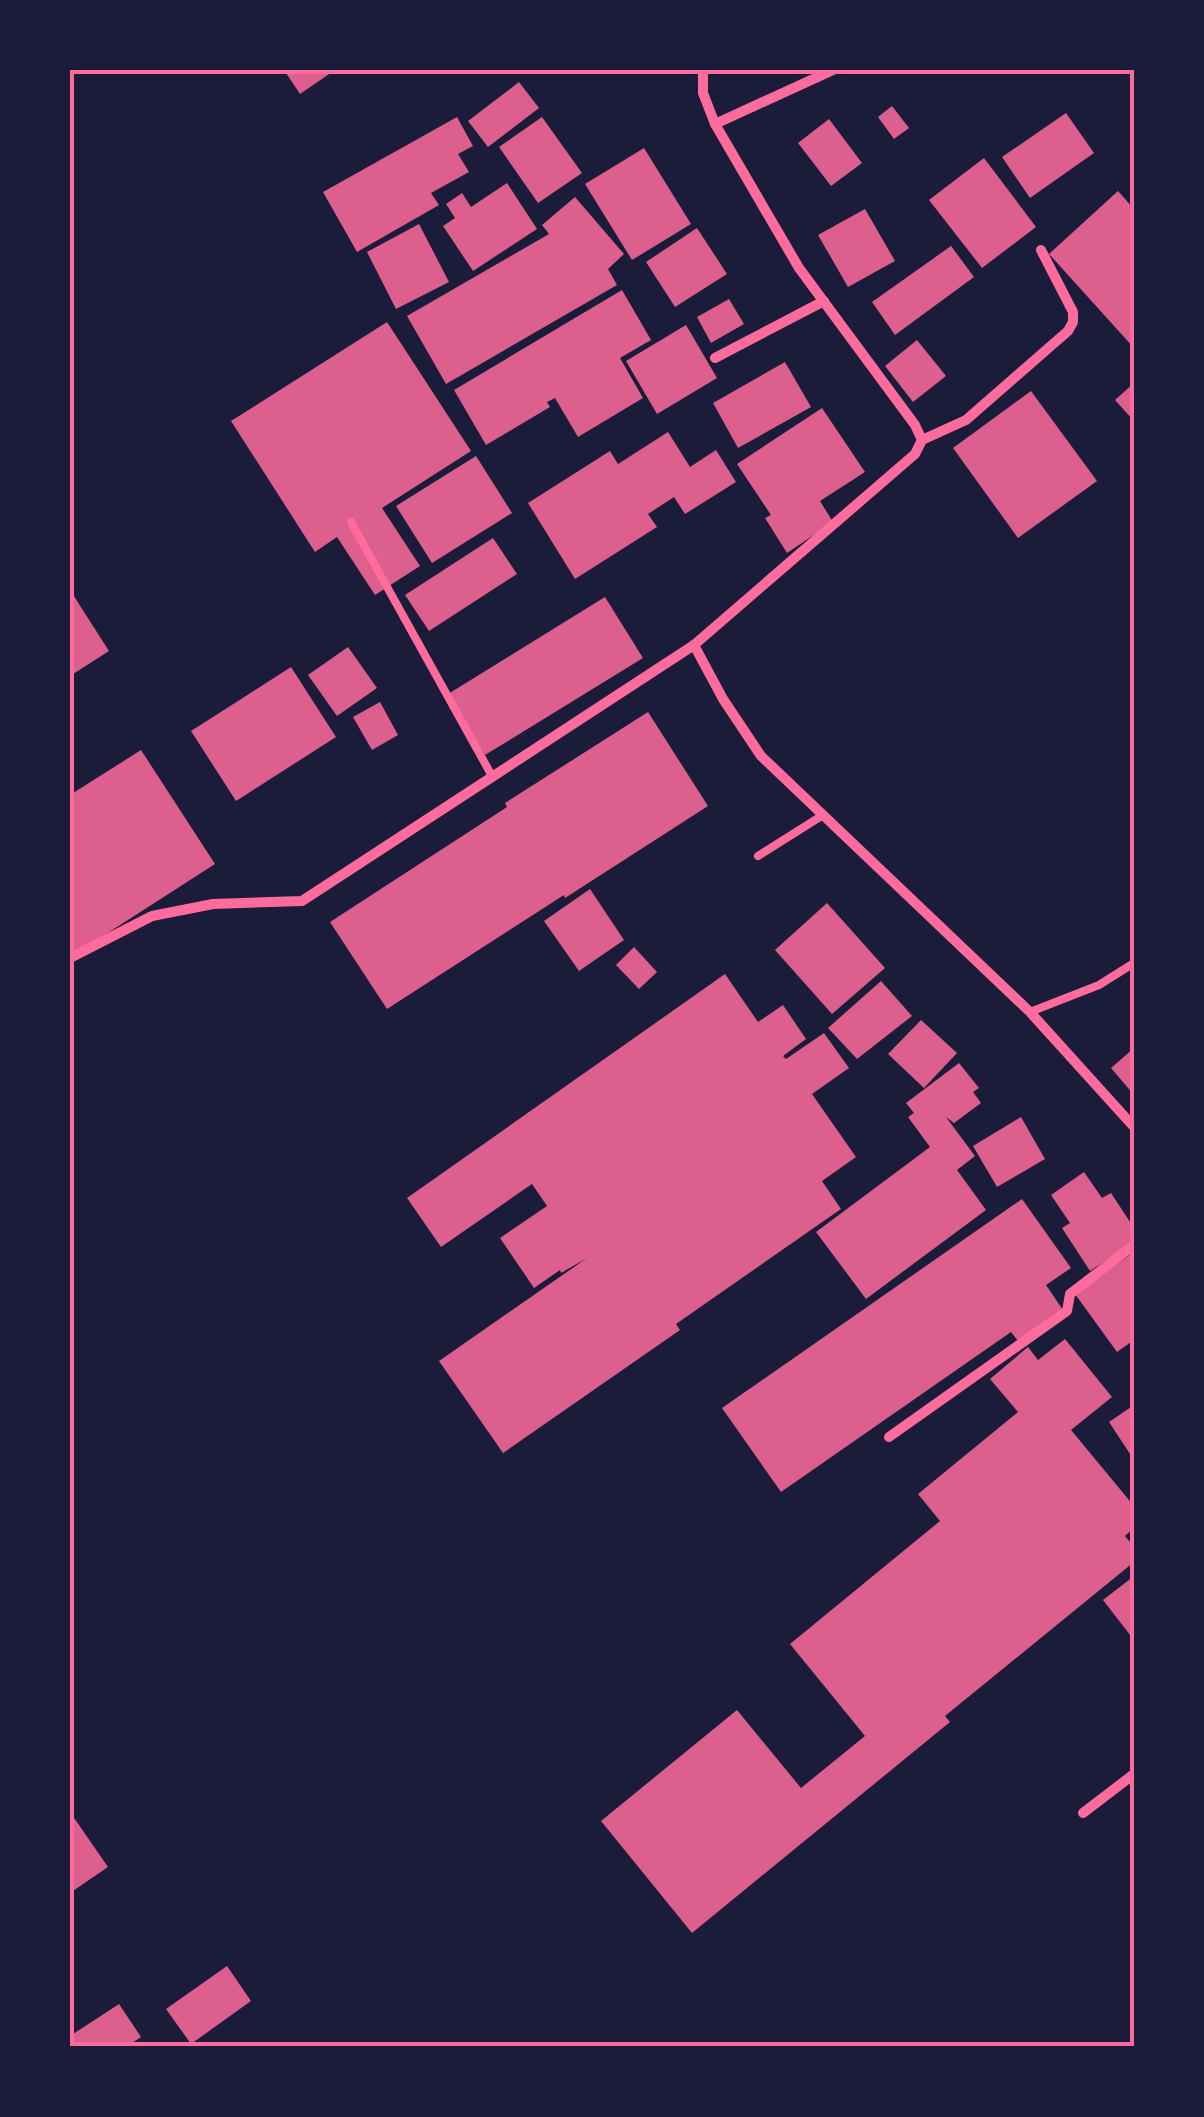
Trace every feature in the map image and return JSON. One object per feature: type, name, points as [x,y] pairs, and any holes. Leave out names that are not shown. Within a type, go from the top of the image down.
[{"type":"street","points":[[703,70],[704,94],[715,124],[799,268],[915,425],[922,440]]},
{"type":"street","points":[[715,124],[833,70]]},
{"type":"street","points":[[70,958],[152,916],[213,904],[302,901],[694,644],[915,454],[922,440],[966,420],[1068,331],[1073,322],[1072,312],[1041,250]]},
{"type":"street","points":[[715,358],[824,301]]},
{"type":"street","points":[[694,644],[761,756],[1030,1012],[1134,1127]]},
{"type":"street","points":[[889,1437],[1067,1311],[1070,1294],[1134,1245]]},
{"type":"street","points":[[1084,1813],[1134,1774]]},
{"type":"lane","points":[[351,522],[492,776]]},
{"type":"lane","points":[[758,856],[823,816]]},
{"type":"lane","points":[[1030,1012],[1099,985],[1134,963]]},
{"type":"building","points":[[284,70],[335,70],[300,94]]},
{"type":"building","points":[[519,82],[539,108],[488,147],[468,121]]},
{"type":"building","points":[[892,106],[909,128],[894,139],[878,117]]},
{"type":"building","points":[[1066,113],[1094,153],[1030,198],[1002,157]]},
{"type":"building","points":[[457,117],[473,146],[458,154],[469,172],[431,193],[439,205],[357,252],[323,192]]},
{"type":"building","points":[[542,117],[582,173],[538,203],[499,147]]},
{"type":"building","points":[[829,119],[862,163],[831,186],[798,143]]},
{"type":"building","points":[[644,148],[691,224],[632,260],[585,184]]},
{"type":"building","points":[[984,158],[1036,227],[982,268],[929,200]]},
{"type":"building","points":[[507,183],[537,229],[473,271],[443,226],[455,218],[446,204],[462,193],[471,207]]},
{"type":"building","points":[[1118,191],[1134,209],[1134,348],[1049,254]]},
{"type":"building","points":[[575,197],[624,254],[608,269],[617,285],[446,384],[407,316],[549,234],[542,225]]},
{"type":"building","points":[[865,209],[895,261],[848,287],[818,235]]},
{"type":"building","points":[[419,224],[449,282],[396,309],[367,252]]},
{"type":"building","points":[[697,228],[727,274],[675,307],[646,262]]},
{"type":"building","points":[[951,246],[974,277],[895,335],[872,302]]},
{"type":"building","points":[[622,290],[651,340],[620,358],[643,398],[578,437],[555,398],[547,402],[550,407],[486,445],[454,390]]},
{"type":"building","points":[[729,299],[744,324],[711,343],[697,317]]},
{"type":"building","points":[[387,322],[471,451],[382,508],[420,566],[375,595],[337,537],[315,552],[231,421]]},
{"type":"building","points":[[686,325],[717,378],[657,414],[626,361]]},
{"type":"building","points":[[917,340],[946,376],[913,402],[885,366]]},
{"type":"building","points":[[785,362],[811,407],[738,448],[713,403]]},
{"type":"building","points":[[1134,383],[1134,421],[1115,400]]},
{"type":"building","points":[[1031,391],[1097,481],[1018,538],[953,448]]},
{"type":"building","points":[[822,408],[865,472],[820,501],[833,522],[787,553],[765,518],[771,515],[737,464]]},
{"type":"building","points":[[668,432],[690,467],[716,450],[736,482],[685,514],[674,497],[648,514],[657,527],[575,579],[528,503],[610,451],[618,464]]},
{"type":"building","points":[[476,456],[512,513],[432,563],[396,506]]},
{"type":"building","points":[[493,538],[517,574],[429,631],[405,595]]},
{"type":"building","points":[[70,590],[109,651],[70,676]]},
{"type":"building","points":[[605,597],[643,658],[485,755],[448,694]]},
{"type":"building","points":[[348,647],[377,688],[337,716],[308,675]]},
{"type":"building","points":[[291,667],[336,737],[236,801],[191,731]]},
{"type":"building","points":[[380,702],[398,735],[372,750],[353,717]]},
{"type":"building","points":[[648,712],[708,806],[387,1009],[330,922]]},
{"type":"building","points":[[141,750],[215,864],[72,956],[70,795]]},
{"type":"building","points":[[590,889],[624,940],[579,971],[544,921]]},
{"type":"building","points":[[827,903],[885,968],[832,1014],[775,950]]},
{"type":"building","points":[[634,947],[657,972],[639,989],[616,965]]},
{"type":"building","points":[[725,974],[758,1022],[783,1005],[806,1039],[783,1056],[786,1059],[824,1033],[849,1068],[812,1094],[856,1157],[822,1181],[841,1209],[676,1324],[680,1330],[503,1453],[439,1361],[587,1258],[534,1288],[500,1238],[547,1206],[532,1184],[441,1247],[407,1198]]},
{"type":"building","points":[[881,981],[912,1016],[857,1059],[828,1028]]},
{"type":"building","points":[[921,1020],[957,1053],[924,1088],[888,1054]]},
{"type":"building","points":[[1134,1048],[1134,1095],[1111,1068]]},
{"type":"building","points":[[959,1063],[979,1088],[973,1092],[981,1103],[954,1123],[946,1117],[975,1156],[957,1170],[986,1210],[866,1299],[816,1232],[930,1147],[908,1117],[914,1113],[906,1103]]},
{"type":"building","points":[[1021,1117],[1045,1159],[997,1187],[973,1146]]},
{"type":"building","points":[[1084,1172],[1102,1198],[1111,1193],[1134,1228],[1134,1242],[1090,1271],[1062,1228],[1070,1223],[1051,1195]]},
{"type":"building","points":[[1022,1199],[1071,1268],[1046,1285],[1063,1310],[1018,1341],[1011,1332],[781,1492],[722,1408]]},
{"type":"building","points":[[1134,1252],[1134,1340],[1117,1352],[1075,1294]]},
{"type":"building","points":[[1065,1339],[1112,1397],[1071,1430],[1134,1506],[1134,1528],[1125,1536],[1134,1547],[1134,1562],[945,1716],[950,1722],[692,1933],[601,1821],[737,1710],[801,1788],[865,1736],[790,1644],[940,1521],[918,1494],[1018,1412],[990,1379],[1028,1347],[1038,1360]]},
{"type":"building","points":[[1134,1405],[1134,1460],[1109,1422]]},
{"type":"building","points":[[1134,1576],[1134,1640],[1103,1600]]},
{"type":"building","points":[[70,1812],[108,1867],[70,1893]]},
{"type":"building","points":[[227,1966],[251,2001],[191,2044],[166,2009]]},
{"type":"building","points":[[119,2004],[141,2037],[126,2047],[70,2047],[70,2036]]}]
